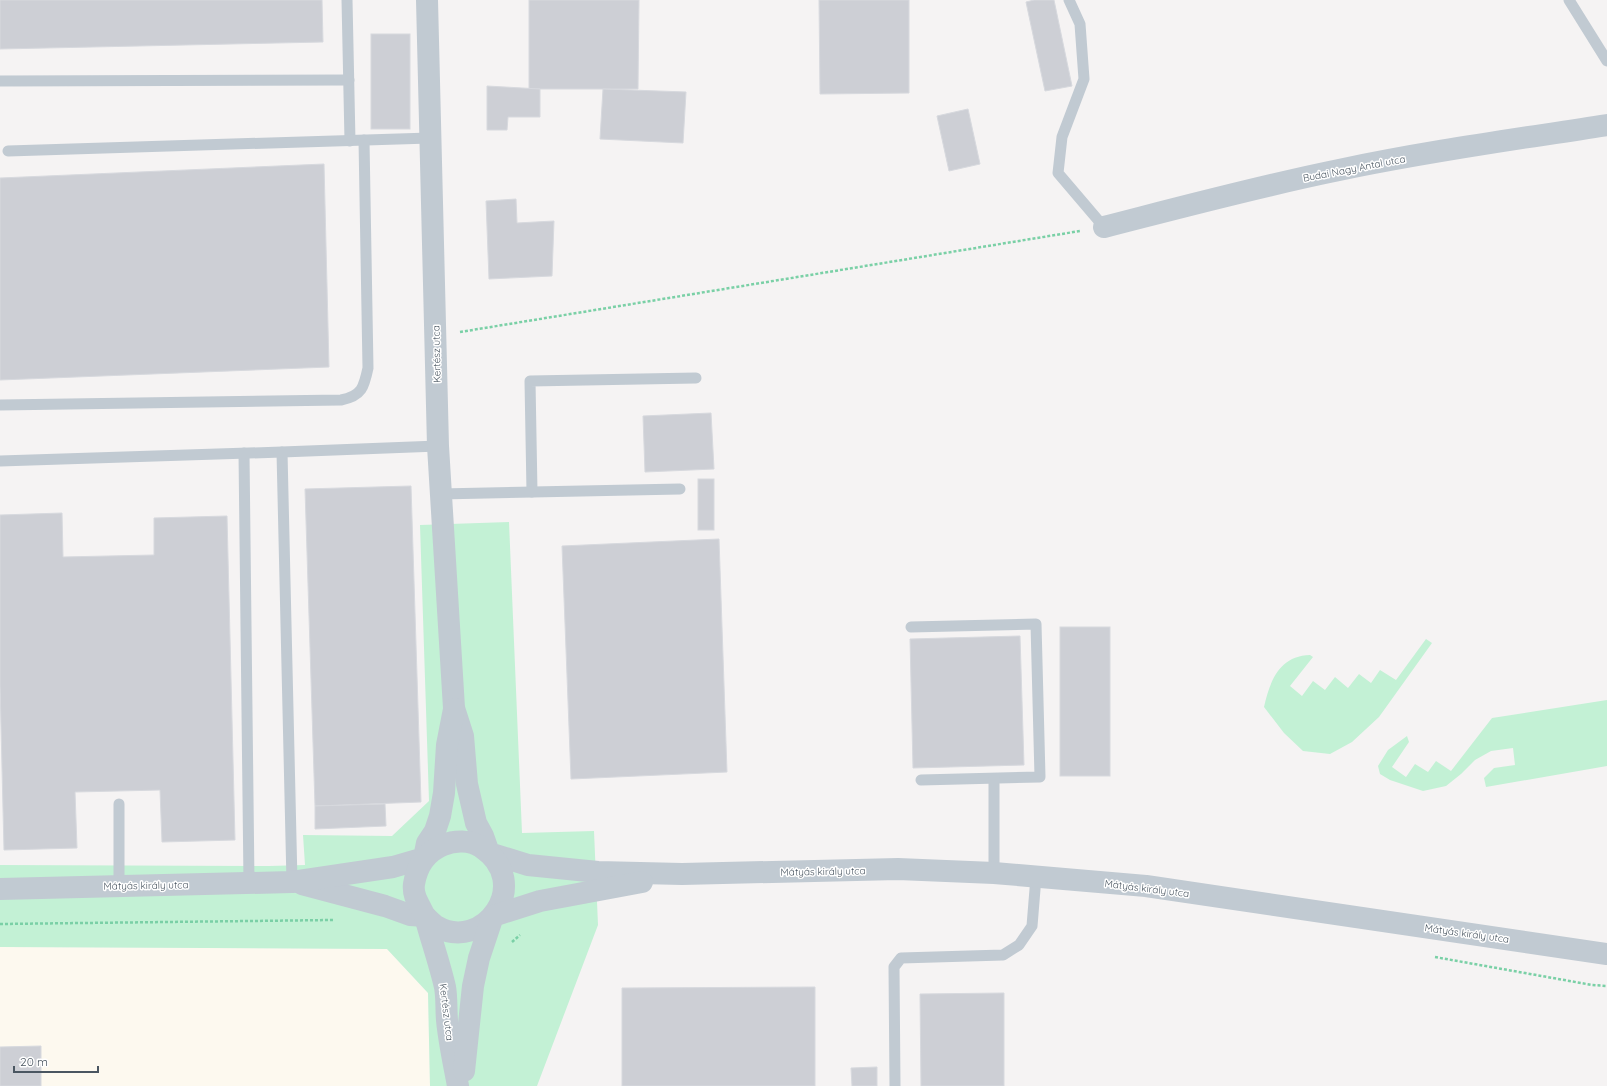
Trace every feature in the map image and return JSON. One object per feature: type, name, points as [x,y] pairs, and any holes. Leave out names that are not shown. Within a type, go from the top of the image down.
[{"type":"street","name":"Kertész utca","points":[[424,858],[427,843],[435,831],[440,816],[444,793],[447,745],[454,708],[438,446],[427,0]]},
{"type":"street","name":"Budai Nagy Antal utca","points":[[1104,227],[1264,187],[1340,170],[1607,125]]},
{"type":"street","name":"Kertész utca","points":[[454,708],[464,736],[467,784],[476,823],[483,836],[489,853]]},
{"type":"street","points":[[450,842],[465,842],[478,845],[489,853],[497,862],[505,887],[501,903],[493,916],[481,926],[467,931],[451,931],[436,926],[425,916],[417,903],[414,887],[416,872],[424,858],[436,848],[450,842]]},
{"type":"street","name":"Mátyás király utca","points":[[489,853],[528,866],[598,872],[682,874],[898,869],[1036,876],[1146,886],[1607,954]]},
{"type":"street","name":"Mátyás király utca","points":[[0,888],[292,882],[393,867],[424,858]]},
{"type":"street","name":"Mátyás király utca","points":[[493,916],[540,901],[682,874]]},
{"type":"street","name":"Mátyás király utca","points":[[292,882],[338,892],[386,906],[410,915],[425,916]]},
{"type":"street","name":"Kertész utca","points":[[425,916],[445,988],[447,1022],[458,1086]]},
{"type":"street","name":"Kertész utca","points":[[462,1086],[473,986],[479,958],[493,916]]},
{"type":"lane","points":[[347,0],[350,141]]},
{"type":"lane","points":[[1070,0],[1080,24],[1084,79],[1062,136],[1058,173],[1104,227]]},
{"type":"lane","points":[[1569,0],[1607,61]]},
{"type":"lane","points":[[0,81],[349,80]]},
{"type":"lane","points":[[8,151],[430,138]]},
{"type":"lane","points":[[0,405],[333,400],[352,398],[361,391],[366,381],[368,368],[364,140]]},
{"type":"lane","points":[[532,492],[530,381],[696,378]]},
{"type":"lane","points":[[0,462],[438,446]]},
{"type":"lane","points":[[282,452],[292,882]]},
{"type":"lane","points":[[244,453],[249,883]]},
{"type":"lane","points":[[440,494],[680,489]]},
{"type":"lane","points":[[911,627],[1036,624],[1040,777],[921,780]]},
{"type":"lane","points":[[994,779],[994,873]]},
{"type":"lane","points":[[119,804],[119,886]]},
{"type":"lane","points":[[896,1086],[894,967],[901,958],[1003,955],[1019,945],[1032,926],[1036,876]]},
{"type":"path","points":[[435,336],[1104,227]]},
{"type":"path","points":[[0,924],[336,920]]},
{"type":"path","points":[[507,946],[526,931]]},
{"type":"path","points":[[1429,956],[1607,986]]},
{"type":"shaded area","points":[[0,947],[387,949],[428,993],[430,1086],[0,1086]]},
{"type":"green space","points":[[509,522],[522,833],[594,831],[598,925],[537,1086],[430,1086],[428,993],[387,949],[0,947],[0,865],[305,865],[303,835],[392,836],[429,801],[420,525]]},
{"type":"green space","points":[[1426,639],[1432,643],[1379,717],[1352,742],[1330,754],[1303,751],[1284,733],[1264,707],[1273,679],[1283,665],[1299,656],[1310,655],[1313,657],[1290,686],[1302,696],[1313,681],[1325,690],[1335,677],[1348,688],[1359,674],[1371,683],[1380,670],[1396,680]]},
{"type":"green space","points":[[1607,700],[1607,766],[1486,787],[1484,778],[1494,768],[1515,765],[1513,748],[1491,751],[1475,760],[1446,786],[1423,791],[1390,780],[1380,774],[1378,766],[1388,750],[1407,736],[1409,742],[1392,767],[1406,777],[1415,764],[1428,772],[1436,761],[1451,771],[1492,718]]},
{"type":"building","points":[[0,0],[322,0],[323,42],[0,49]]},
{"type":"building","points":[[529,0],[639,0],[638,89],[529,89]]},
{"type":"building","points":[[819,0],[909,0],[909,93],[820,94]]},
{"type":"building","points":[[1034,0],[1054,0],[1072,86],[1045,91],[1026,2]]},
{"type":"building","points":[[371,34],[410,34],[410,129],[371,129]]},
{"type":"building","points":[[487,86],[540,89],[540,117],[508,117],[507,130],[487,130]]},
{"type":"building","points":[[603,89],[686,92],[683,143],[600,139]]},
{"type":"building","points":[[968,109],[980,164],[949,171],[937,116]]},
{"type":"building","points":[[324,164],[329,367],[0,380],[0,178]]},
{"type":"building","points":[[516,199],[517,223],[554,221],[552,276],[489,279],[486,201]]},
{"type":"building","points":[[711,413],[714,469],[645,472],[643,416]]},
{"type":"building","points":[[698,479],[714,479],[714,530],[698,530]]},
{"type":"building","points":[[411,486],[421,802],[315,806],[305,489]]},
{"type":"building","points":[[62,513],[63,557],[154,555],[154,518],[227,516],[235,840],[162,842],[160,790],[75,792],[77,848],[4,850],[0,685],[0,515]]},
{"type":"building","points":[[719,539],[727,772],[571,779],[562,546]]},
{"type":"building","points":[[1060,627],[1110,627],[1110,776],[1060,776]]},
{"type":"building","points":[[1020,636],[1024,765],[913,768],[910,639]]},
{"type":"building","points":[[385,804],[386,826],[315,829],[315,806]]},
{"type":"building","points":[[815,987],[815,1086],[622,1086],[622,988]]},
{"type":"building","points":[[1004,993],[1004,1086],[921,1086],[920,994]]},
{"type":"building","points":[[41,1046],[41,1086],[0,1086],[0,1047]]},
{"type":"building","points":[[877,1067],[877,1086],[852,1086],[851,1068]]}]
